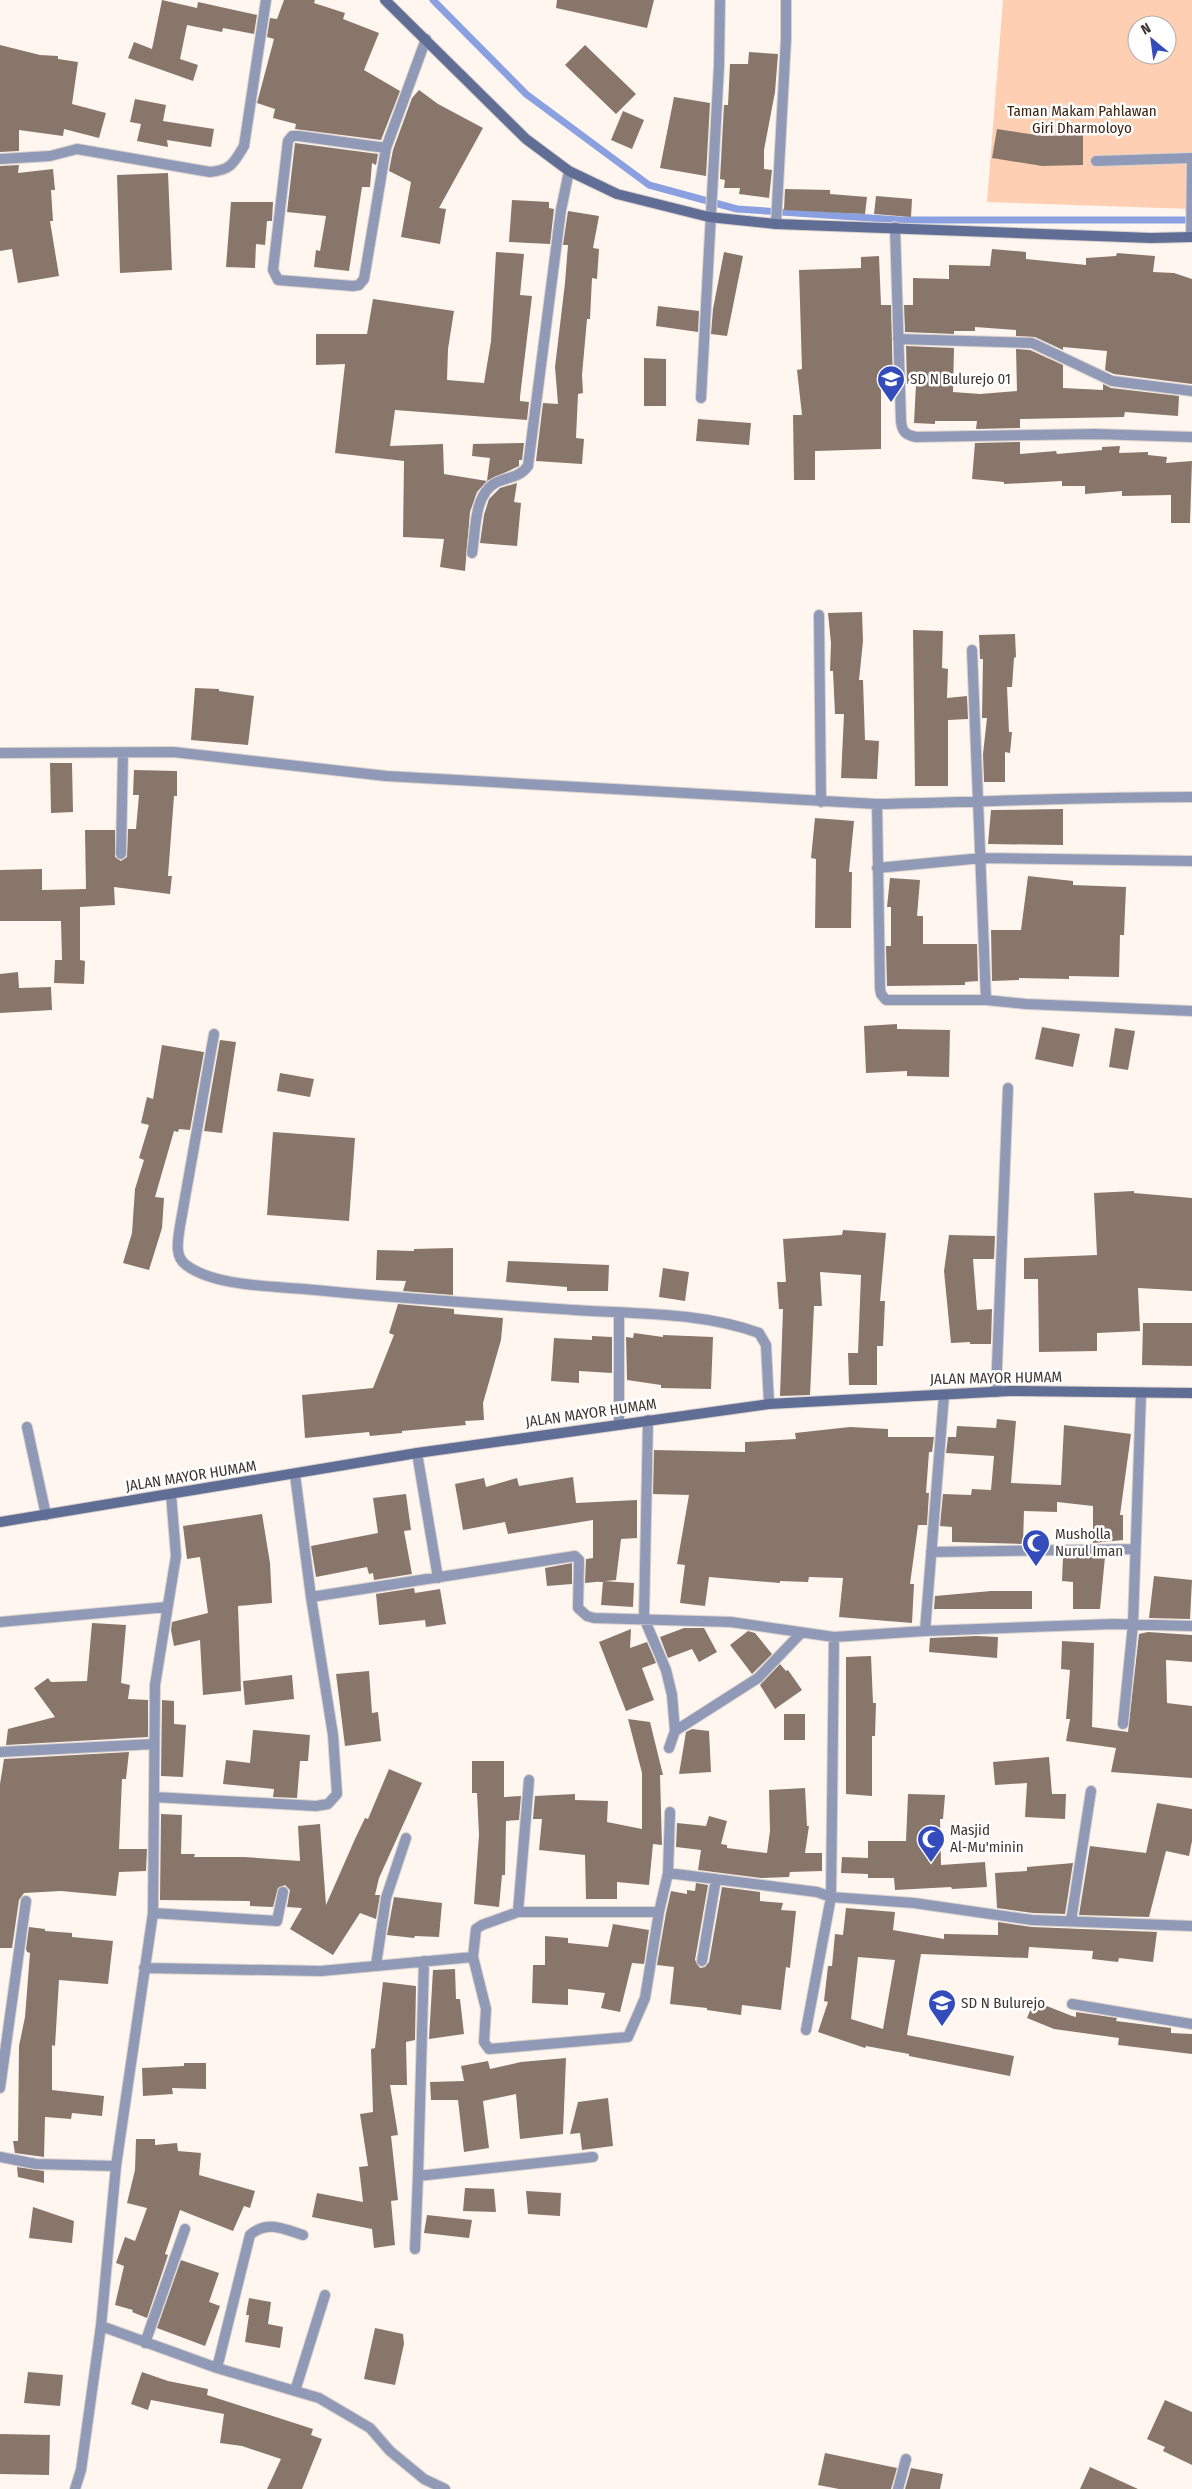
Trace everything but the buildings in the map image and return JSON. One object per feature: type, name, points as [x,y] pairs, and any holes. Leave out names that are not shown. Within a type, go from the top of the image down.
[{"type":"main road","points":[[385,0],[526,139],[569,171],[617,194],[709,217],[776,224],[1152,238],[1191,237]]},
{"type":"main road","name":"JALAN MAYOR HUMAM","points":[[0,1522],[295,1475],[417,1453],[619,1423],[769,1404],[996,1392],[1192,1393]]},
{"type":"street","points":[[0,159],[50,156],[77,149],[210,172],[225,170],[235,161],[244,146],[266,0]]},
{"type":"street","points":[[702,398],[709,217],[719,66],[720,0]]},
{"type":"street","points":[[776,224],[786,38],[786,0]]},
{"type":"street","points":[[386,148],[292,136],[288,141],[273,270],[278,280],[354,286],[359,285],[364,279],[386,148],[426,39]]},
{"type":"street","points":[[1096,161],[1192,158],[1190,180],[1191,237]]},
{"type":"street","points":[[472,554],[479,504],[485,492],[494,484],[518,475],[528,466],[561,210],[569,171]]},
{"type":"street","points":[[895,227],[901,421],[902,428],[907,435],[916,437],[1095,434],[1192,437]]},
{"type":"street","points":[[898,339],[1032,343],[1118,383],[1192,391]]},
{"type":"street","points":[[819,615],[821,802]]},
{"type":"street","points":[[972,650],[982,858],[986,1000]]},
{"type":"street","points":[[0,753],[173,752],[386,776],[821,802],[877,804],[1114,796],[1192,796]]},
{"type":"street","points":[[121,854],[123,753]]},
{"type":"street","points":[[877,804],[880,978],[883,997],[886,1000],[986,1000],[1026,1004],[1192,1011]]},
{"type":"street","points":[[877,868],[982,858],[1192,861]]},
{"type":"street","points":[[214,1034],[177,1248],[180,1257],[186,1265],[214,1278],[249,1284],[392,1298],[699,1318],[758,1334],[766,1345],[769,1404]]},
{"type":"street","points":[[996,1392],[1008,1088]]},
{"type":"street","points":[[619,1313],[619,1423]]},
{"type":"street","points":[[1123,1724],[1133,1624],[1141,1392]]},
{"type":"street","points":[[925,1631],[944,1395]]},
{"type":"street","points":[[648,1420],[644,1618],[666,1670],[672,1695],[675,1731],[669,1748]]},
{"type":"street","points":[[27,1427],[46,1515]]},
{"type":"street","points":[[417,1453],[438,1578]]},
{"type":"street","points":[[154,1798],[316,1806],[328,1804],[335,1799],[338,1785],[333,1735],[311,1597],[295,1475]]},
{"type":"street","points":[[76,2489],[81,2470],[101,2326],[116,2166],[153,1912],[155,1685],[176,1556],[171,1494]]},
{"type":"street","points":[[931,1552],[1135,1549]]},
{"type":"street","points":[[311,1597],[575,1556],[579,1560],[578,1608],[581,1612],[594,1618],[731,1622],[834,1637],[925,1631],[1133,1624],[1192,1626]]},
{"type":"street","points":[[0,1622],[167,1607]]},
{"type":"street","points":[[675,1731],[758,1678],[801,1632]]},
{"type":"street","points":[[806,2030],[831,1897],[834,1637]]},
{"type":"street","points":[[0,1752],[154,1744]]},
{"type":"street","points":[[518,1912],[529,1780]]},
{"type":"street","points":[[1071,1920],[1091,1791]]},
{"type":"street","points":[[659,1912],[518,1912],[476,1929],[473,1957],[486,2009],[484,2042],[489,2049],[628,2037],[645,1998],[659,1912],[668,1874],[670,1812]]},
{"type":"street","points":[[376,1965],[386,1898],[406,1838]]},
{"type":"street","points":[[668,1874],[817,1892],[831,1897],[914,1903],[1032,1920],[1192,1926]]},
{"type":"street","points":[[702,1961],[716,1880]]},
{"type":"street","points":[[153,1912],[277,1922],[283,1892]]},
{"type":"street","points":[[0,2088],[2,2054],[26,1901]]},
{"type":"street","points":[[144,1968],[321,1971],[473,1957]]},
{"type":"street","points":[[415,2249],[424,1961]]},
{"type":"street","points":[[1072,2004],[1192,2024]]},
{"type":"street","points":[[0,2157],[36,2164],[116,2166]]},
{"type":"street","points":[[418,2176],[593,2157]]},
{"type":"street","points":[[217,2368],[250,2235],[258,2228],[268,2225],[303,2235]]},
{"type":"street","points":[[145,2343],[185,2229]]},
{"type":"street","points":[[295,2391],[325,2295]]},
{"type":"street","points":[[101,2326],[217,2368],[318,2398],[349,2414],[370,2428],[390,2451],[424,2479],[445,2489]]},
{"type":"street","points":[[898,2489],[906,2459]]},
{"type":"green space","name":"Taman Makam Pahlawan Giri Dharmoloyo","points":[[1003,0],[1192,0],[1192,209],[987,202]]},
{"type":"waterway","points":[[433,0],[526,94],[649,185],[737,209],[900,220],[1192,220]]},
{"type":"place","name":"SD N Bulurejo 01","points":[[891,403]]},
{"type":"place","name":"Musholla Nurul Iman","points":[[1036,1567]]},
{"type":"place","name":"Masjid Al-Mu'minin","points":[[931,1863]]},
{"type":"place","name":"SD N Bulurejo","points":[[942,2027]]}]
